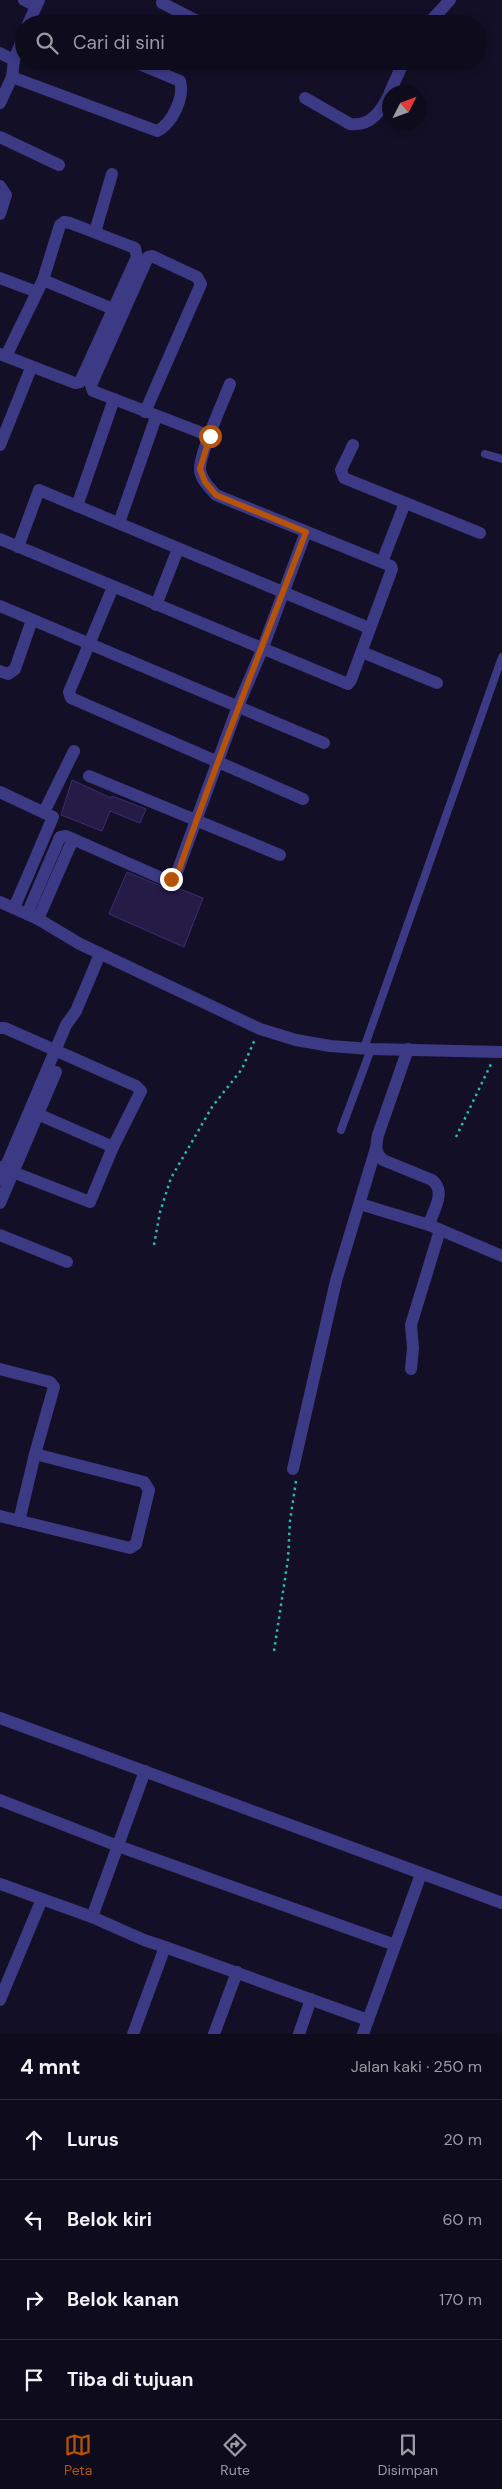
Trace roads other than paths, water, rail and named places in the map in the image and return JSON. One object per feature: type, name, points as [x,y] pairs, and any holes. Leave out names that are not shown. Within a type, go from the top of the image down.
[{"type":"street","points":[[24,0],[38,3],[34,15]]},
{"type":"street","points":[[436,15],[450,0]]},
{"type":"street","points":[[164,1],[188,15]]},
{"type":"street","points":[[0,54],[14,60],[12,77],[0,103]]},
{"type":"street","points":[[12,77],[156,131],[170,122],[182,90],[180,81],[154,70]]},
{"type":"street","points":[[394,85],[400,70]]},
{"type":"street","points":[[305,98],[350,124],[357,125],[376,115],[382,106]]},
{"type":"street","points":[[0,137],[59,165]]},
{"type":"street","points":[[95,232],[112,174]]},
{"type":"street","points":[[0,186],[6,195],[0,214]]},
{"type":"street","points":[[64,222],[70,223],[95,232],[132,245],[137,252],[137,257],[80,382],[75,383],[31,368],[3,355],[43,280],[60,225],[64,222]]},
{"type":"street","points":[[119,523],[150,414],[200,284],[197,277],[152,256],[148,257],[91,385],[93,390],[114,399],[150,414],[210,436]]},
{"type":"street","points":[[0,278],[37,292]]},
{"type":"street","points":[[43,280],[113,309]]},
{"type":"street","points":[[0,445],[31,368]]},
{"type":"street","points":[[0,539],[262,650],[348,684],[392,574],[391,566],[216,495],[205,482],[200,469],[210,436],[230,384]]},
{"type":"street","points":[[77,506],[114,399]]},
{"type":"street","points":[[353,445],[341,470],[344,478],[480,534]]},
{"type":"street","points":[[18,547],[39,490],[370,628]]},
{"type":"street","points":[[382,562],[405,503]]},
{"type":"street","points":[[32,916],[73,839],[168,880],[176,875],[238,706],[262,650],[306,532]]},
{"type":"street","points":[[156,605],[178,549]]},
{"type":"street","points":[[113,587],[70,692],[70,698],[304,799]]},
{"type":"street","points":[[0,606],[324,743]]},
{"type":"street","points":[[0,671],[8,674],[15,669],[32,620]]},
{"type":"street","points":[[362,652],[437,683]]},
{"type":"street","points":[[44,812],[74,751]]},
{"type":"street","points":[[90,776],[196,822],[280,855]]},
{"type":"street","points":[[0,792],[53,817],[14,908]]},
{"type":"street","points":[[0,902],[32,916],[100,954],[260,1029],[296,1040],[330,1046],[368,1049],[499,1051]]},
{"type":"street","points":[[0,1202],[5,1172],[35,1113],[59,1053],[77,1019],[76,1011],[100,954]]},
{"type":"street","points":[[0,1028],[5,1028],[136,1086],[142,1091],[113,1147],[90,1202],[5,1172]]},
{"type":"street","points":[[293,1469],[336,1281],[408,1049]]},
{"type":"street","points":[[35,1113],[113,1147]]},
{"type":"street","points":[[376,1148],[377,1155],[383,1160],[432,1180],[438,1184],[440,1190],[434,1228],[411,1325],[413,1348],[411,1369]]},
{"type":"street","points":[[360,1204],[434,1228],[502,1256]]},
{"type":"street","points":[[0,1235],[67,1262]]},
{"type":"street","points":[[0,1369],[51,1382],[54,1387],[35,1454],[20,1521]]},
{"type":"street","points":[[0,1516],[132,1548],[136,1544],[149,1490],[144,1482],[35,1454]]},
{"type":"street","points":[[0,1718],[502,1903]]},
{"type":"street","points":[[92,1917],[145,1771]]},
{"type":"street","points":[[0,1800],[118,1846],[396,1946]]},
{"type":"street","points":[[363,2034],[422,1874]]},
{"type":"street","points":[[0,1884],[92,1917],[144,1940],[368,2020]]},
{"type":"street","points":[[2,1991],[42,1899]]},
{"type":"street","points":[[133,2034],[165,1946]]},
{"type":"street","points":[[214,2034],[237,1972]]},
{"type":"street","points":[[299,2034],[311,1999]]},
{"type":"lane","points":[[485,454],[502,459]]},
{"type":"lane","points":[[341,1130],[502,657]]}]
